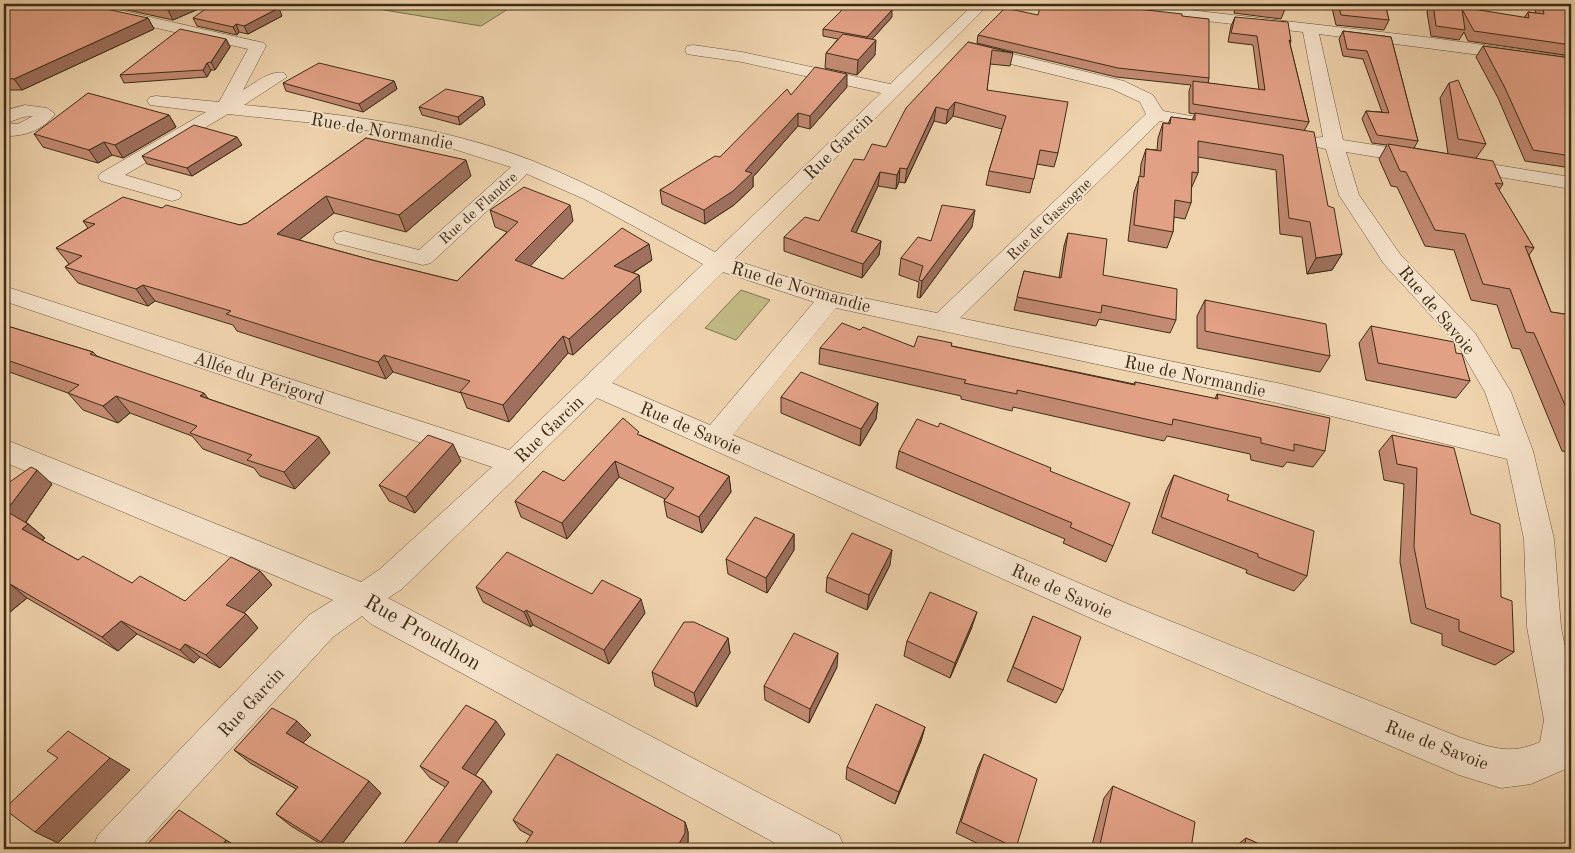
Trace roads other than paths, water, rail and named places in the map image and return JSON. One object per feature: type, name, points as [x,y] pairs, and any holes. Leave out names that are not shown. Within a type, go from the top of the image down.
[{"type":"street","points":[[74,4],[258,46],[224,109]]},
{"type":"street","name":"Rue Garcin","points":[[112,849],[321,626],[391,579],[514,463],[982,4]]},
{"type":"street","points":[[1101,4],[1310,28],[1571,62]]},
{"type":"street","name":"Rue de Savoie","points":[[593,386],[1116,614],[1459,756],[1500,769],[1531,766],[1557,754],[1562,720],[1544,626],[1539,539],[1520,451],[1498,392],[1466,339],[1392,259],[1350,195],[1334,144],[1310,28]]},
{"type":"street","points":[[943,42],[1118,85],[1146,99],[1156,115],[1222,126]]},
{"type":"street","points":[[693,50],[742,57],[895,91]]},
{"type":"street","points":[[172,195],[108,177],[278,77]]},
{"type":"street","name":"Rue de Normandie","points":[[156,101],[342,120],[431,136],[525,165],[591,196],[718,263],[830,299],[1282,394],[1520,451]]},
{"type":"street","points":[[4,118],[12,113],[36,109],[46,114],[38,123],[14,132],[4,130]]},
{"type":"street","name":"Rue de Gascogne","points":[[942,323],[1156,115]]},
{"type":"street","points":[[1297,138],[1571,183]]},
{"type":"street","name":"Rue de Flandre","points":[[344,238],[423,258],[438,252],[525,165]]},
{"type":"street","name":"Allée du Périgord","points":[[4,293],[514,463]]},
{"type":"street","points":[[715,438],[830,299]]},
{"type":"street","name":"Rue Proudhon","points":[[8,458],[363,597],[383,614],[825,849]]}]
